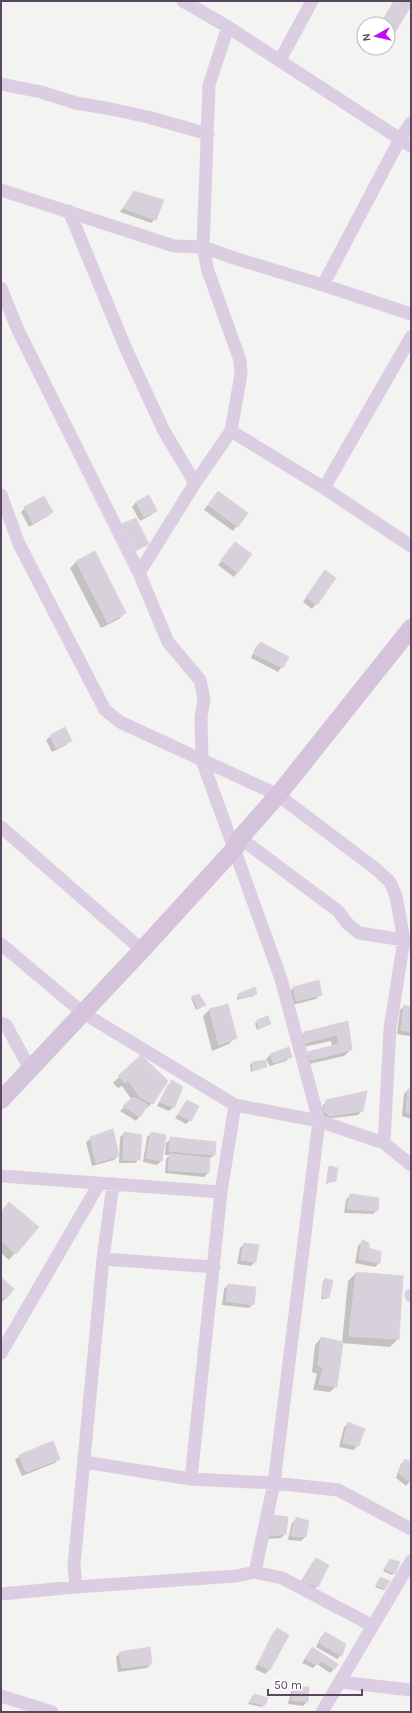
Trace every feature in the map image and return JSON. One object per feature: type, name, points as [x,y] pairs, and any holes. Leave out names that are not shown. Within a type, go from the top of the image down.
[{"type":"street","points":[[183,1],[280,60],[406,143]]},
{"type":"street","points":[[280,60],[312,1]]},
{"type":"street","points":[[139,573],[195,483],[231,431],[241,374],[240,360],[208,271],[203,247],[209,85],[228,27]]},
{"type":"street","points":[[1,84],[42,92],[76,103],[148,117],[208,134]]},
{"type":"street","points":[[323,285],[406,143],[411,123]]},
{"type":"street","points":[[1,190],[174,246],[203,247],[411,314]]},
{"type":"street","points":[[69,211],[126,349],[164,431],[195,483]]},
{"type":"street","points":[[1,288],[17,328],[139,573],[168,642],[200,680],[204,699],[201,718],[202,760],[237,843],[281,979],[319,1121],[274,1483],[255,1572]]},
{"type":"street","points":[[324,488],[411,337]]},
{"type":"street","points":[[231,431],[324,488],[411,546]]},
{"type":"street","points":[[1,495],[19,544],[105,710],[120,722],[278,795],[376,869],[390,882],[396,896],[407,940],[390,1028],[384,1143]]},
{"type":"street","points":[[1,1100],[142,950],[237,843],[278,795],[411,628]]},
{"type":"street","points":[[1,827],[142,950]]},
{"type":"street","points":[[237,843],[338,911],[347,923],[360,933],[407,940]]},
{"type":"street","points":[[1,944],[83,1014],[236,1105],[319,1121],[384,1143],[411,1165]]},
{"type":"street","points":[[1,1023],[6,1025],[30,1069]]},
{"type":"street","points":[[191,1479],[221,1192],[236,1105]]},
{"type":"street","points":[[1,1176],[221,1192]]},
{"type":"street","points":[[1,1353],[99,1184]]},
{"type":"street","points":[[76,1587],[74,1565],[103,1259],[113,1184]]},
{"type":"street","points":[[103,1259],[214,1267]]},
{"type":"street","points":[[84,1462],[191,1479],[274,1483],[338,1490],[411,1529]]},
{"type":"street","points":[[322,1712],[411,1561]]},
{"type":"street","points":[[1,1594],[76,1587],[236,1576],[255,1572],[282,1578],[373,1626]]},
{"type":"street","points":[[340,1682],[411,1690]]},
{"type":"street","points":[[1,1696],[52,1712]]},
{"type":"building","points":[[395,1],[411,1],[411,6],[396,31],[396,16],[386,16]]},
{"type":"building","points":[[134,191],[164,200],[156,220],[123,208]]},
{"type":"building","points":[[218,491],[248,513],[238,527],[208,505]]},
{"type":"building","points":[[149,495],[157,511],[144,517],[136,502]]},
{"type":"building","points":[[44,496],[53,512],[33,523],[24,507]]},
{"type":"building","points":[[136,518],[149,544],[135,551],[122,524]]},
{"type":"building","points":[[235,542],[252,554],[238,573],[221,560]]},
{"type":"building","points":[[95,551],[126,613],[108,623],[76,561]]},
{"type":"building","points":[[325,570],[336,578],[317,605],[306,597]]},
{"type":"building","points":[[260,642],[289,657],[283,668],[254,654]]},
{"type":"building","points":[[65,727],[72,741],[56,748],[50,735]]},
{"type":"building","points":[[319,980],[322,995],[296,1001],[293,987]]},
{"type":"building","points":[[255,987],[257,994],[239,999],[238,994]]},
{"type":"building","points":[[199,994],[206,1005],[198,1009],[192,996]]},
{"type":"building","points":[[228,1004],[237,1038],[219,1045],[209,1009]]},
{"type":"building","points":[[404,1005],[411,1007],[411,1032],[401,1030]]},
{"type":"building","points":[[268,1016],[271,1024],[259,1029],[257,1020]]},
{"type":"building","points":[[348,1021],[352,1050],[311,1060],[308,1052],[339,1044],[337,1035],[305,1043],[304,1032]]},
{"type":"building","points":[[289,1047],[292,1057],[274,1063],[270,1054]]},
{"type":"building","points":[[141,1055],[168,1081],[153,1104],[140,1097],[128,1080],[125,1083],[118,1076]]},
{"type":"building","points":[[266,1060],[267,1067],[253,1071],[252,1062]]},
{"type":"building","points":[[172,1080],[183,1087],[174,1108],[160,1102]]},
{"type":"building","points":[[408,1089],[411,1089],[411,1114],[406,1112]]},
{"type":"building","points":[[367,1091],[363,1111],[330,1116],[324,1111],[326,1100]]},
{"type":"building","points":[[133,1097],[148,1105],[140,1117],[123,1106]]},
{"type":"building","points":[[187,1100],[199,1106],[191,1121],[178,1114]]},
{"type":"building","points":[[113,1129],[119,1156],[96,1163],[90,1137]]},
{"type":"building","points":[[124,1132],[142,1135],[140,1160],[123,1160]]},
{"type":"building","points":[[151,1132],[166,1135],[162,1161],[146,1158]]},
{"type":"building","points":[[170,1137],[216,1142],[215,1155],[169,1151]]},
{"type":"building","points":[[170,1154],[210,1158],[209,1173],[168,1170]]},
{"type":"building","points":[[329,1166],[338,1168],[336,1181],[327,1183]]},
{"type":"building","points":[[350,1194],[379,1198],[378,1211],[347,1209]]},
{"type":"building","points":[[9,1202],[39,1227],[16,1254],[1,1241],[1,1212]]},
{"type":"building","points":[[362,1240],[369,1243],[369,1248],[381,1252],[380,1263],[359,1259]]},
{"type":"building","points":[[244,1243],[259,1245],[256,1262],[241,1260]]},
{"type":"building","points":[[356,1272],[403,1276],[399,1339],[349,1336]]},
{"type":"building","points":[[1,1277],[14,1289],[5,1300],[1,1296]]},
{"type":"building","points":[[325,1278],[333,1281],[329,1298],[322,1297]]},
{"type":"building","points":[[228,1284],[256,1287],[254,1305],[226,1301]]},
{"type":"building","points":[[321,1337],[343,1342],[337,1387],[319,1384],[323,1368],[318,1365]]},
{"type":"building","points":[[348,1422],[365,1429],[359,1446],[343,1443]]},
{"type":"building","points":[[53,1441],[60,1459],[26,1472],[19,1455]]},
{"type":"building","points":[[405,1459],[411,1462],[411,1483],[399,1473]]},
{"type":"building","points":[[272,1515],[288,1517],[286,1534],[271,1536]]},
{"type":"building","points":[[296,1517],[309,1521],[306,1537],[291,1536]]},
{"type":"building","points":[[316,1558],[329,1565],[318,1587],[303,1581]]},
{"type":"building","points":[[390,1559],[400,1562],[395,1574],[384,1569]]},
{"type":"building","points":[[380,1577],[390,1581],[385,1589],[376,1585]]},
{"type":"building","points":[[277,1628],[289,1635],[270,1670],[258,1664]]},
{"type":"building","points":[[325,1632],[346,1644],[342,1656],[319,1643]]},
{"type":"building","points":[[150,1647],[152,1664],[122,1668],[119,1652]]},
{"type":"building","points":[[312,1647],[338,1664],[335,1669],[321,1661],[318,1665],[305,1659]]},
{"type":"building","points":[[295,1687],[309,1687],[308,1702],[291,1700]]},
{"type":"building","points":[[254,1694],[268,1698],[265,1705],[249,1702]]}]
